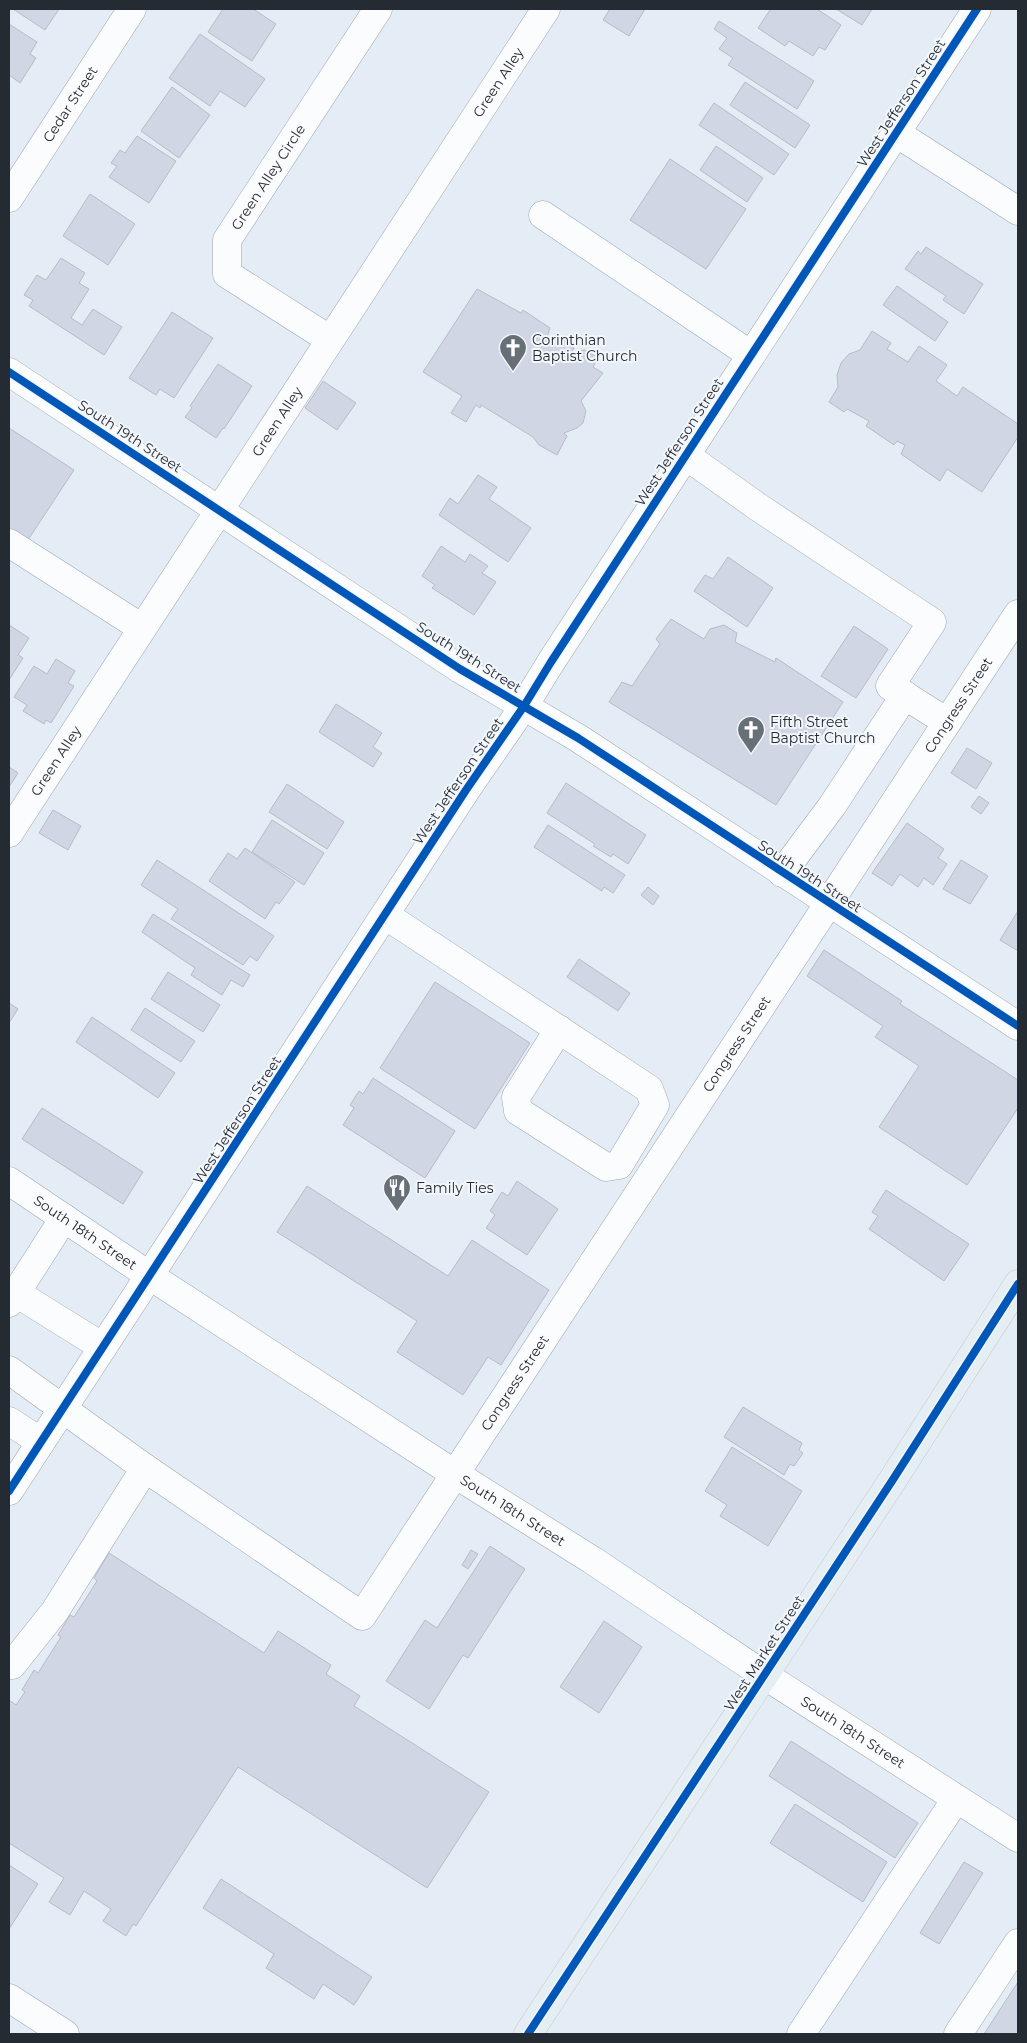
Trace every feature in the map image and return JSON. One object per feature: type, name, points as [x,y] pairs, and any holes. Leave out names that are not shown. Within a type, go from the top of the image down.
[{"type":"main road","name":"West Market Street","points":[[528,2034],[1018,1284]]},
{"type":"street","name":"Cedar Street","points":[[9,198],[132,9]]},
{"type":"street","name":"Green Alley Circle","points":[[329,339],[227,274],[227,240],[378,9]]},
{"type":"street","name":"Green Alley","points":[[9,833],[329,339],[546,9]]},
{"type":"street","name":"West Jefferson Street","points":[[9,1491],[466,790],[524,706],[685,455],[977,9]]},
{"type":"street","points":[[896,133],[1018,211]]},
{"type":"street","points":[[543,214],[751,355]]},
{"type":"street","name":"South 19th Street","points":[[9,372],[460,669],[578,738],[1018,1026]]},
{"type":"street","points":[[685,455],[758,507],[932,622],[890,686],[947,722]]},
{"type":"street","points":[[9,543],[142,628]]},
{"type":"street","name":"Congress Street","points":[[145,1468],[362,1616],[830,904],[1018,614]]},
{"type":"street","points":[[782,873],[832,806],[905,695]]},
{"type":"street","points":[[385,915],[559,1029],[649,1089],[655,1104],[619,1165],[606,1167],[518,1111],[516,1097],[559,1029]]},
{"type":"street","name":"South 18th Street","points":[[9,1182],[150,1276],[455,1474],[592,1560],[764,1675],[1018,1838]]},
{"type":"street","points":[[64,1218],[12,1298],[103,1347]]},
{"type":"street","points":[[9,1370],[145,1468],[55,1611],[12,1665],[9,1662]]},
{"type":"street","points":[[9,1421],[41,1442]]},
{"type":"street","points":[[801,2034],[956,1799]]},
{"type":"street","points":[[958,2034],[1018,1943]]},
{"type":"street","points":[[9,1998],[65,2034]]},
{"type":"building","points":[[13,9],[59,9],[45,30]]},
{"type":"building","points":[[223,9],[253,9],[276,24],[252,61],[208,32]]},
{"type":"building","points":[[610,9],[645,9],[629,36],[603,20]]},
{"type":"building","points":[[768,9],[817,9],[841,25],[825,50],[819,47],[813,56],[789,41],[785,46],[758,28],[770,10]]},
{"type":"building","points":[[836,9],[872,9],[862,25]]},
{"type":"building","points":[[719,21],[814,81],[797,109],[728,65],[733,58],[719,49],[727,38],[714,29]]},
{"type":"building","points":[[9,24],[37,42],[30,54],[36,58],[20,83],[9,75]]},
{"type":"building","points":[[200,34],[265,79],[245,107],[220,91],[210,106],[169,78]]},
{"type":"building","points":[[745,82],[810,125],[795,148],[730,105]]},
{"type":"building","points":[[172,87],[210,115],[179,158],[141,131]]},
{"type":"building","points":[[714,103],[789,154],[774,175],[699,125]]},
{"type":"building","points":[[137,136],[176,161],[149,203],[109,177],[117,166],[111,163],[120,150],[125,153]]},
{"type":"building","points":[[716,146],[763,178],[747,202],[700,170]]},
{"type":"building","points":[[670,159],[746,209],[706,269],[630,220]]},
{"type":"building","points":[[90,194],[135,224],[108,265],[63,236]]},
{"type":"building","points":[[926,247],[983,284],[964,314],[943,300],[946,296],[905,269],[918,251],[921,254]]},
{"type":"building","points":[[61,258],[85,273],[79,283],[89,289],[71,318],[82,325],[93,309],[122,327],[104,355],[29,306],[33,300],[24,295],[37,275],[46,280]]},
{"type":"building","points":[[897,286],[948,322],[935,341],[883,305]]},
{"type":"building","name":"Corinthian Baptist Church","points":[[477,289],[521,313],[523,310],[550,328],[546,340],[550,342],[556,334],[574,348],[570,355],[574,356],[577,351],[585,350],[595,356],[593,367],[603,373],[581,401],[586,411],[583,423],[577,428],[564,433],[567,436],[557,455],[539,445],[533,437],[481,405],[480,408],[476,405],[466,422],[451,413],[462,396],[423,372]]},
{"type":"building","points":[[172,312],[213,338],[174,398],[160,389],[156,395],[129,378]]},
{"type":"building","points":[[872,331],[891,343],[887,349],[908,362],[919,346],[947,365],[936,381],[957,396],[963,387],[1018,424],[1018,437],[982,492],[947,469],[940,481],[901,454],[905,445],[897,441],[894,445],[866,426],[869,421],[847,409],[844,412],[829,402],[838,387],[837,375],[841,363],[849,354],[860,350]]},
{"type":"building","points":[[218,364],[252,386],[216,438],[185,417],[192,408],[190,406]]},
{"type":"building","points":[[323,381],[356,403],[337,430],[305,408]]},
{"type":"building","points":[[9,428],[74,470],[26,543],[9,532]]},
{"type":"building","points":[[478,475],[497,487],[489,499],[531,528],[508,562],[439,515],[450,498],[458,504]]},
{"type":"building","points":[[441,546],[465,562],[470,554],[488,566],[482,573],[496,582],[474,615],[432,588],[435,585],[422,576]]},
{"type":"building","points":[[728,557],[773,588],[747,627],[694,591],[705,575],[713,579]]},
{"type":"building","name":"Fifth Street Baptist Church","points":[[671,619],[704,639],[710,629],[724,625],[737,633],[735,642],[775,662],[776,658],[843,702],[776,805],[609,702],[622,682],[632,686],[660,644],[656,639]]},
{"type":"building","points":[[9,625],[29,638],[18,655],[23,658],[9,680]]},
{"type":"building","points":[[854,626],[888,649],[856,698],[821,676]]},
{"type":"building","points":[[56,659],[75,671],[68,683],[74,686],[51,723],[46,720],[44,724],[23,711],[27,705],[14,697],[34,666],[47,674]]},
{"type":"building","points":[[336,704],[382,733],[373,747],[382,753],[373,767],[319,732]]},
{"type":"building","points":[[967,748],[992,763],[976,789],[951,773]]},
{"type":"building","points":[[9,767],[18,773],[9,787]]},
{"type":"building","points":[[566,783],[646,835],[628,864],[613,854],[611,857],[593,846],[595,844],[547,813]]},
{"type":"building","points":[[287,784],[344,822],[327,849],[269,812]]},
{"type":"building","points":[[979,796],[989,803],[981,814],[971,807]]},
{"type":"building","points":[[53,810],[81,826],[68,850],[39,833]]},
{"type":"building","points":[[272,820],[324,853],[304,885],[252,852]]},
{"type":"building","points":[[907,823],[944,849],[938,858],[947,864],[933,885],[924,878],[918,887],[900,874],[892,886],[872,873]]},
{"type":"building","points":[[548,825],[625,875],[613,893],[604,887],[602,891],[534,847]]},
{"type":"building","points":[[245,848],[295,882],[279,904],[276,902],[265,919],[209,881],[228,853],[237,859]]},
{"type":"building","points":[[157,860],[274,936],[257,961],[250,956],[243,965],[171,919],[178,909],[141,885]]},
{"type":"building","points":[[961,860],[988,876],[970,904],[943,889]]},
{"type":"building","points":[[648,887],[659,896],[653,905],[641,895]]},
{"type":"building","points":[[1018,911],[1018,951],[1000,940]]},
{"type":"building","points":[[153,914],[250,975],[243,987],[231,980],[222,995],[191,975],[195,968],[142,932]]},
{"type":"building","points":[[824,950],[902,1001],[900,1004],[1018,1080],[1018,1108],[967,1185],[879,1127],[919,1066],[875,1037],[883,1026],[807,976]]},
{"type":"building","points":[[579,959],[630,993],[618,1011],[567,977]]},
{"type":"building","points":[[168,972],[220,1005],[203,1032],[151,999]]},
{"type":"building","points":[[435,982],[530,1043],[475,1129],[380,1068]]},
{"type":"building","points":[[9,1003],[18,1009],[9,1023]]},
{"type":"building","points":[[145,1008],[195,1041],[181,1062],[131,1030]]},
{"type":"building","points":[[92,1017],[175,1073],[158,1098],[76,1042]]},
{"type":"building","points":[[373,1078],[455,1131],[425,1178],[343,1125],[354,1108],[350,1105],[359,1091],[363,1094]]},
{"type":"building","points":[[42,1108],[143,1172],[123,1204],[22,1139]]},
{"type":"building","points":[[517,1181],[558,1209],[527,1255],[486,1228],[495,1215],[490,1211],[502,1192],[508,1196]]},
{"type":"building","points":[[307,1186],[448,1276],[472,1240],[549,1290],[501,1365],[488,1357],[463,1395],[397,1352],[417,1321],[277,1232]]},
{"type":"building","points":[[886,1190],[969,1244],[944,1281],[869,1229],[878,1216],[872,1212]]},
{"type":"building","points":[[743,1407],[802,1443],[799,1450],[803,1453],[794,1466],[790,1464],[784,1475],[724,1437]]},
{"type":"building","points":[[732,1447],[802,1491],[768,1546],[720,1516],[727,1505],[705,1491]]},
{"type":"building","points":[[490,1546],[525,1569],[468,1658],[463,1655],[429,1709],[386,1681],[425,1620],[437,1628]]},
{"type":"building","points":[[471,1550],[478,1554],[468,1569],[462,1565]]},
{"type":"building","points":[[109,1553],[264,1653],[278,1631],[331,1665],[326,1674],[360,1696],[354,1706],[489,1792],[427,1888],[238,1767],[136,1926],[133,1924],[126,1936],[103,1921],[111,1909],[84,1891],[70,1915],[49,1902],[64,1878],[9,1843],[9,1700],[16,1705],[25,1692],[22,1690],[34,1670],[38,1673],[61,1637],[58,1635],[70,1615],[74,1617],[97,1581],[94,1578]]},
{"type":"building","points":[[604,1621],[642,1647],[599,1713],[560,1687]]},
{"type":"building","points":[[791,1741],[918,1823],[895,1858],[769,1776]]},
{"type":"building","points":[[795,1804],[887,1862],[863,1902],[770,1843]]},
{"type":"building","points":[[964,1862],[983,1873],[939,1944],[920,1933]]},
{"type":"building","points":[[9,1865],[38,1884],[9,1929]]},
{"type":"building","points":[[221,1879],[372,1977],[354,2005],[323,1984],[314,1999],[266,1968],[274,1954],[203,1908]]},
{"type":"building","points":[[1018,1982],[1018,2034],[984,2034]]},
{"type":"cycle path","points":[[9,1491],[466,790],[524,706],[977,9]]},
{"type":"cycle path","points":[[9,372],[460,669],[578,738],[1018,1026]]},
{"type":"cycle path","points":[[528,2034],[892,1481],[1018,1284]]},
{"type":"place","name":"Corinthian Baptist Church","points":[[513,372]]},
{"type":"place","name":"Fifth Street Baptist Church","points":[[751,754]]},
{"type":"place","name":"Family Ties","points":[[397,1212]]}]
